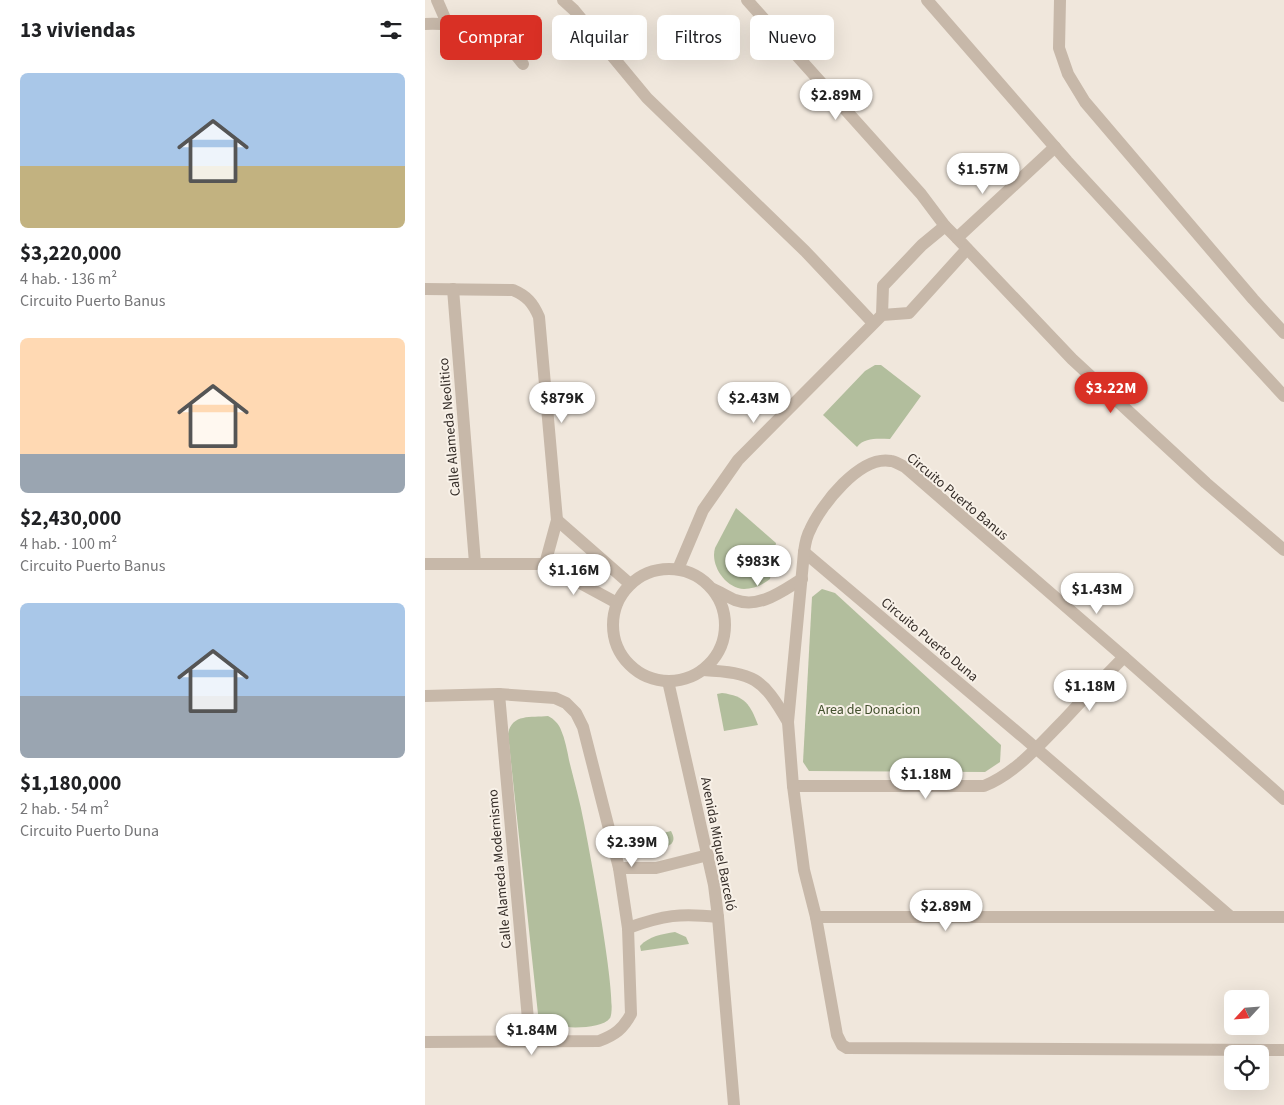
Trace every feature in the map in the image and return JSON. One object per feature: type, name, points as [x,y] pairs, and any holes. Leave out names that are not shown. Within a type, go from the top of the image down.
[{"type":"street","points":[[437,0],[443,15]]},
{"type":"street","points":[[563,0],[574,10],[647,98],[877,319]]},
{"type":"street","points":[[747,0],[921,194],[945,226],[1073,359],[1206,483],[1284,550]]},
{"type":"street","points":[[927,0],[1055,147],[1284,396]]},
{"type":"street","points":[[1059,0],[1059,48],[1068,74],[1085,102],[1284,333]]},
{"type":"street","points":[[425,24],[440,24]]},
{"type":"street","points":[[519,60],[523,64]]},
{"type":"street","points":[[957,238],[1055,147]]},
{"type":"street","points":[[678,569],[703,510],[738,460],[877,319],[883,286],[922,245],[945,226]]},
{"type":"street","points":[[877,319],[909,313],[967,248]]},
{"type":"street","points":[[425,289],[513,290],[524,295],[533,304],[539,317],[557,520],[545,564]]},
{"type":"street","name":"Calle Alameda Neolitico","points":[[453,289],[475,563]]},
{"type":"street","name":"Circuito Puerto Banus","points":[[1284,799],[905,467],[891,460],[877,461],[860,468],[847,479],[817,516],[809,531],[804,552],[788,722],[793,786],[804,870],[816,917],[837,1035],[842,1045],[847,1048],[1284,1050]]},
{"type":"street","points":[[557,520],[630,584]]},
{"type":"street","name":"Circuito Puerto Duna","points":[[804,552],[1036,748],[1231,917]]},
{"type":"street","points":[[425,564],[545,564],[617,603]]},
{"type":"street","points":[[713,589],[723,605],[726,623],[724,641],[716,657],[703,670],[686,679],[668,681],[651,678],[636,670],[624,658],[616,642],[613,622],[617,603],[630,584],[650,571],[678,569],[736,600],[751,603],[776,595],[801,579]]},
{"type":"street","points":[[793,786],[984,786],[997,780],[1019,764],[1124,657]]},
{"type":"street","points":[[703,670],[731,672],[748,676],[762,684],[774,698],[788,722]]},
{"type":"street","name":"Avenida Miquel Barceló","points":[[668,681],[707,855],[718,917],[734,1105]]},
{"type":"street","points":[[425,696],[499,694],[555,698],[566,703],[576,713],[583,727],[619,868],[628,928],[631,1014],[624,1026],[613,1036],[599,1040],[425,1042]]},
{"type":"street","name":"Calle Alameda Modernismo","points":[[499,694],[530,1042]]},
{"type":"street","points":[[619,868],[656,868],[707,855]]},
{"type":"street","points":[[628,928],[670,915],[691,914],[718,917]]},
{"type":"street","points":[[816,917],[1284,918]]},
{"type":"green space","points":[[875,365],[881,365],[921,396],[890,439],[868,440],[857,447],[823,415],[865,371]]},
{"type":"green space","points":[[736,508],[776,543],[770,579],[761,585],[744,589],[737,588],[725,580],[717,568],[714,555],[715,548]]},
{"type":"green space","name":"Area de Donacion","points":[[822,589],[835,593],[1001,745],[1000,762],[985,772],[809,771],[803,762],[812,597]]},
{"type":"green space","points":[[722,693],[736,696],[746,702],[758,725],[724,731],[717,694]]},
{"type":"green space","points":[[548,716],[559,726],[566,745],[587,838],[607,957],[612,1007],[610,1018],[598,1025],[589,1027],[559,1027],[544,1024],[538,1014],[508,734],[510,727],[518,720],[529,717]]},
{"type":"green space","points":[[671,831],[674,838],[670,845],[649,852],[633,853],[627,850],[623,843]]},
{"type":"green space","points":[[675,932],[686,937],[689,944],[641,951],[640,946],[647,940]]}]
